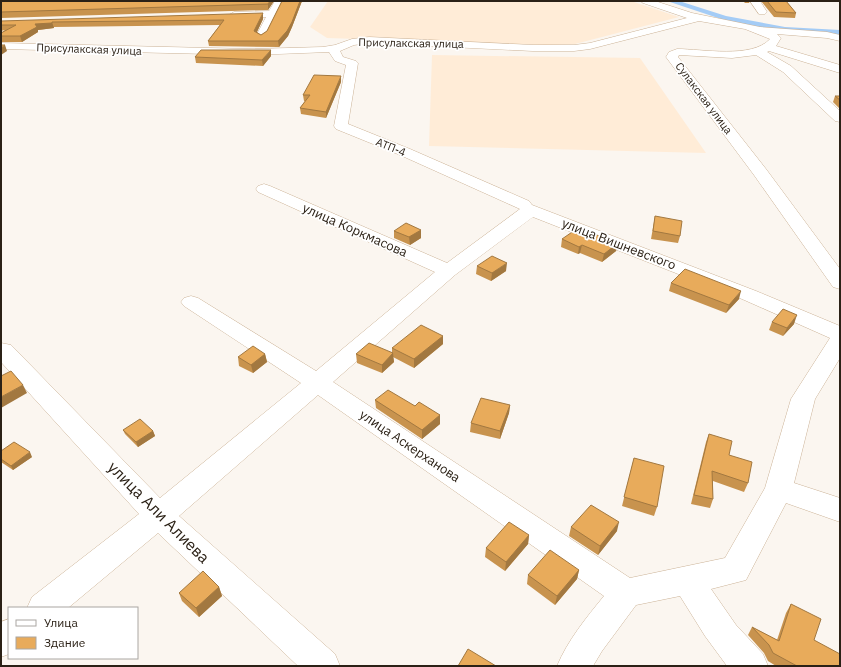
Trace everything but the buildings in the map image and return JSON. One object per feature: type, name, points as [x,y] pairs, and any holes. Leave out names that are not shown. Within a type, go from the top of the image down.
[{"type":"street","points":[[260,36],[279,1]]},
{"type":"street","points":[[646,1],[699,18],[758,30],[770,34],[776,38],[763,49]]},
{"type":"street","points":[[755,1],[762,12]]},
{"type":"street","points":[[224,16],[272,14]]},
{"type":"street","name":"Присулакская улица","points":[[1,46],[251,52],[333,49],[352,42],[369,40],[533,48],[574,48],[596,44],[699,18]]},
{"type":"street","points":[[758,30],[827,34],[840,38]]},
{"type":"street","name":"АТП-4","points":[[333,49],[339,59],[352,63],[341,126],[405,152],[527,208]]},
{"type":"street","points":[[763,49],[840,68]]},
{"type":"street","points":[[763,49],[840,118]]},
{"type":"street","name":"Сулакская улица","points":[[763,49],[744,53],[678,52],[672,56],[760,172],[840,283]]},
{"type":"street","points":[[808,89],[840,101]]},
{"type":"street","name":"улица Коркмасова","points":[[264,189],[447,270]]},
{"type":"street","points":[[44,607],[159,516],[318,383],[447,270],[527,208]]},
{"type":"street","name":"улица Вишневского","points":[[527,208],[749,295],[840,334]]},
{"type":"street","name":"улица Аскерханова","points":[[191,302],[318,383],[626,593]]},
{"type":"street","points":[[574,666],[590,640],[626,593],[734,570],[778,489],[803,399],[840,340]]},
{"type":"street","name":"улица Али Алиева","points":[[3,350],[159,516],[323,666]]},
{"type":"street","points":[[778,489],[840,510]]},
{"type":"street","points":[[688,580],[708,614],[728,642],[751,666]]},
{"type":"shaded area","points":[[328,1],[631,1],[679,17],[575,44],[545,45],[327,38],[310,27]]},
{"type":"shaded area","points":[[432,55],[640,58],[706,153],[429,146]]},
{"type":"waterway","points":[[671,1],[724,18],[785,30],[840,33]]}]
